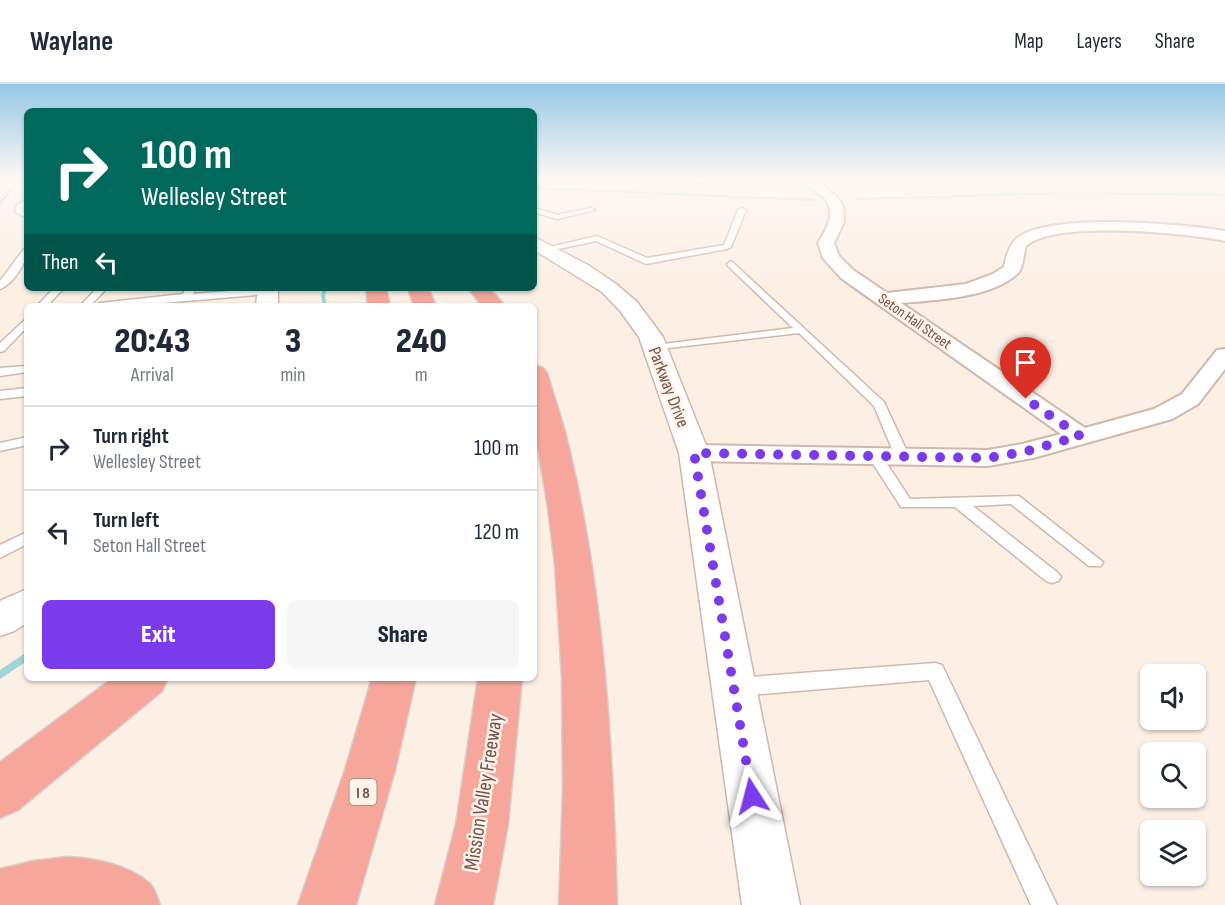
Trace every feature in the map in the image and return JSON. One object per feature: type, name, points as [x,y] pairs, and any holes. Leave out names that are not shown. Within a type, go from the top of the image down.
[{"type":"highway","points":[[481,291],[491,303]]},
{"type":"highway","points":[[537,384],[555,451],[582,635],[589,793],[588,905]]},
{"type":"highway","points":[[4,789],[142,681]]},
{"type":"highway","name":"I 8","points":[[327,905],[370,770],[393,681]]},
{"type":"highway","name":"Mission Valley Freeway","points":[[464,905],[482,824],[500,681]]},
{"type":"highway","points":[[0,897],[28,889],[82,885],[106,890],[131,905]]},
{"type":"street","name":"Seton Hall Street","points":[[837,218],[837,226],[826,243],[831,258],[847,274],[1080,436]]},
{"type":"street","points":[[883,299],[964,290],[989,283],[1012,269],[1016,249],[1022,240],[1045,232],[1150,227],[1192,230],[1225,236]]},
{"type":"street","name":"Parkway Drive","points":[[539,246],[581,269],[609,288],[629,307],[651,337],[694,453],[771,905]]},
{"type":"street","points":[[694,453],[988,458],[1024,452],[1162,414],[1190,399],[1225,354]]},
{"type":"street","points":[[0,620],[24,606]]},
{"type":"lane","points":[[539,246],[597,238],[646,261],[727,247],[739,218]]},
{"type":"lane","points":[[0,286],[12,274],[24,255]]},
{"type":"lane","points":[[730,264],[880,405],[902,456]]},
{"type":"lane","points":[[12,274],[24,273]]},
{"type":"lane","points":[[45,303],[55,291]]},
{"type":"lane","points":[[88,303],[99,291]]},
{"type":"lane","points":[[119,303],[189,292],[216,295],[267,295]]},
{"type":"lane","points":[[213,303],[216,295]]},
{"type":"lane","points":[[0,349],[24,324]]},
{"type":"lane","points":[[655,348],[801,330]]},
{"type":"lane","points":[[0,372],[24,369]]},
{"type":"lane","points":[[0,395],[24,392]]},
{"type":"lane","points":[[0,456],[13,444]]},
{"type":"lane","points":[[876,456],[906,504],[1014,499],[1095,562]]},
{"type":"lane","points":[[959,502],[1052,577]]},
{"type":"lane","points":[[0,552],[24,539]]},
{"type":"lane","points":[[734,687],[935,671],[1044,905]]},
{"type":"waterway","points":[[324,291],[324,303]]},
{"type":"waterway","points":[[0,675],[24,658]]},
{"type":"route","points":[[752,796],[694,453],[988,458],[1024,452],[1080,436],[1026,399]]}]
